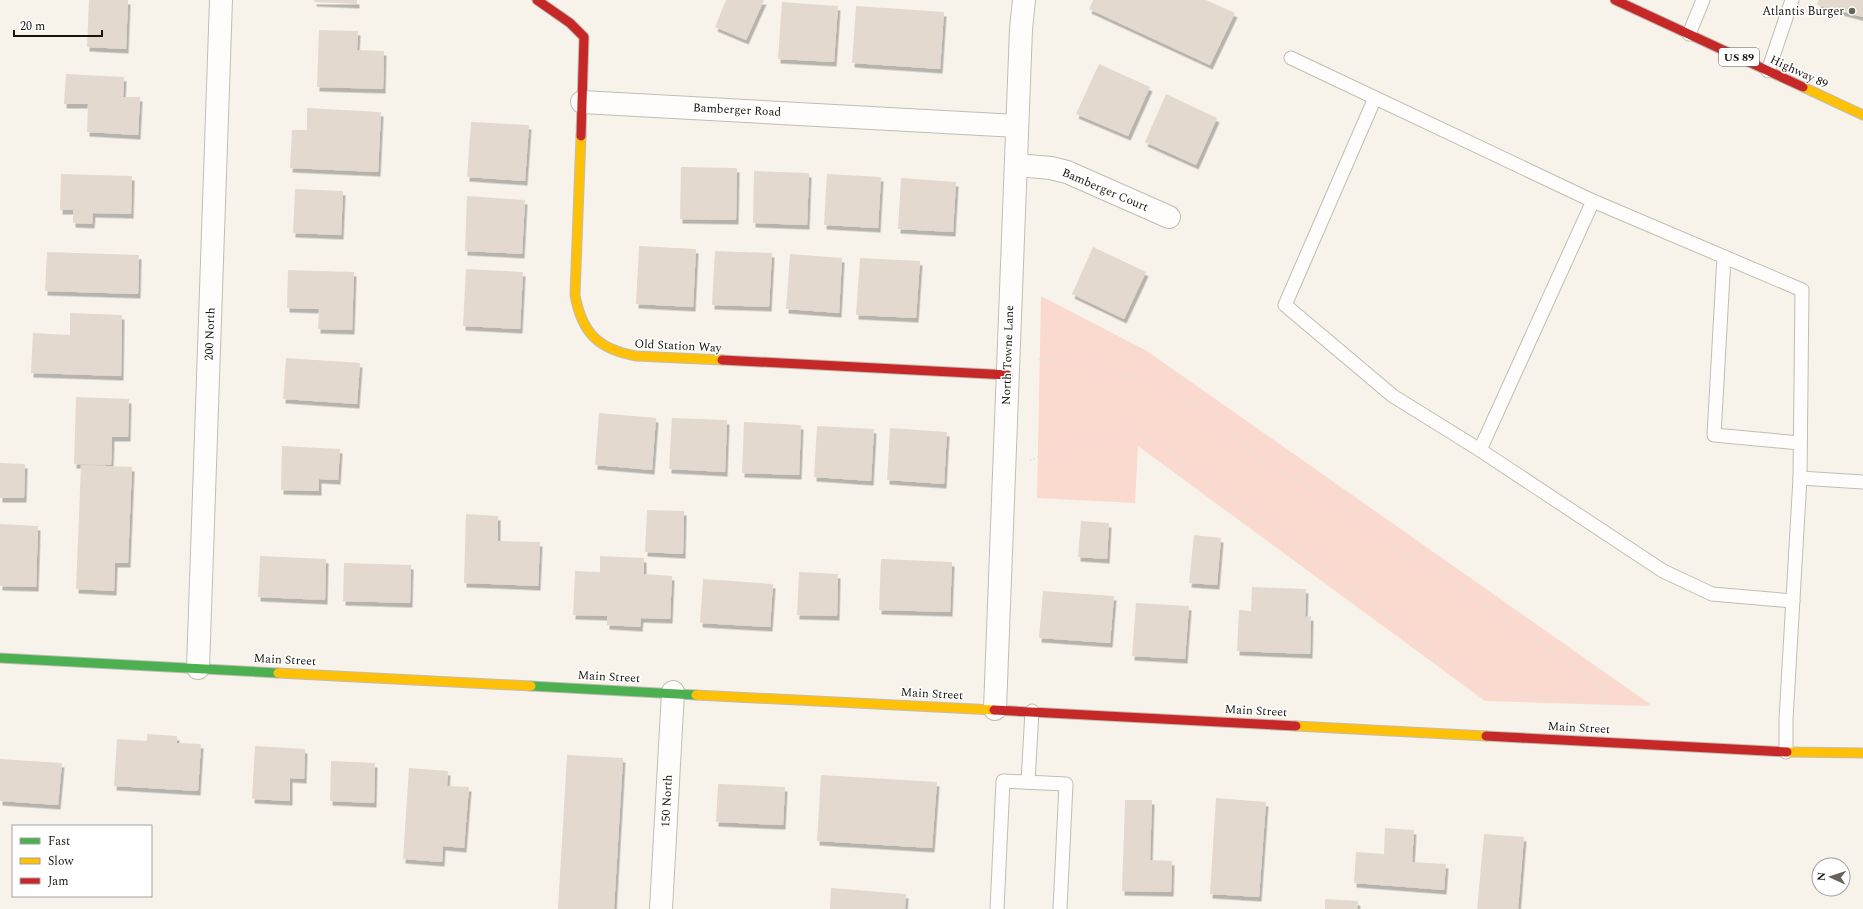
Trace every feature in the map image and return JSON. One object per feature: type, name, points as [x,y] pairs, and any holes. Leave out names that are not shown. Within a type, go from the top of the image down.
[{"type":"street","name":"200 North","points":[[198,668],[221,0]]},
{"type":"street","points":[[537,0],[570,22],[584,37],[582,102]]},
{"type":"street","name":"North Towne Lane","points":[[995,709],[1017,126],[1021,29],[1024,0]]},
{"type":"street","name":"Highway 89","points":[[1615,0],[1863,115]]},
{"type":"street","name":"Bamberger Road","points":[[582,102],[1017,126]]},
{"type":"street","name":"Old Station Way","points":[[582,102],[575,295],[576,307],[580,319],[594,339],[603,346],[613,352],[636,356],[1008,375]]},
{"type":"street","name":"Bamberger Court","points":[[1016,165],[1051,168],[1067,172],[1169,217]]},
{"type":"street","name":"Main Street","points":[[0,658],[673,692],[1786,752],[1863,753]]},
{"type":"street","name":"150 North","points":[[661,909],[673,692]]},
{"type":"lane","points":[[1689,34],[1703,0]]},
{"type":"lane","points":[[1768,71],[1792,0]]},
{"type":"lane","points":[[1291,58],[1593,201],[1802,290],[1800,478],[1786,752]]},
{"type":"lane","points":[[1375,98],[1285,305],[1393,396],[1480,450],[1663,572],[1712,594],[1793,601]]},
{"type":"lane","points":[[1480,450],[1593,201]]},
{"type":"lane","points":[[1724,257],[1714,434],[1800,444]]},
{"type":"lane","points":[[1800,478],[1863,482]]},
{"type":"lane","points":[[1028,782],[1032,711]]},
{"type":"lane","points":[[997,909],[1003,781],[1066,784],[1060,909]]},
{"type":"path","points":[[1030,460],[1078,442],[1117,432],[1142,433],[1247,509],[1490,694],[1606,699],[1601,685],[1451,582],[1389,544],[1303,484],[1266,462],[1192,404],[1151,382],[1084,365],[1035,359]]},
{"type":"shaded area","points":[[1041,296],[1147,351],[1650,704],[1647,706],[1485,701],[1138,446],[1135,503],[1037,498]]},
{"type":"building","points":[[89,0],[128,0],[126,49],[87,47]]},
{"type":"building","points":[[314,0],[357,0],[357,4],[314,2]]},
{"type":"building","points":[[726,0],[764,0],[746,40],[715,27]]},
{"type":"building","points":[[1093,0],[1206,0],[1235,13],[1210,65],[1089,9]]},
{"type":"building","name":"Atlantis Burger","points":[[1819,0],[1863,0],[1863,17],[1817,5]]},
{"type":"building","points":[[782,2],[838,6],[834,62],[778,59]]},
{"type":"building","points":[[856,6],[944,12],[940,69],[852,63]]},
{"type":"building","points":[[319,30],[358,31],[357,50],[384,51],[383,89],[317,87]]},
{"type":"building","points":[[1099,64],[1150,87],[1128,136],[1076,114]]},
{"type":"building","points":[[66,74],[124,77],[123,97],[140,97],[138,135],[87,132],[88,104],[64,104]]},
{"type":"building","points":[[1166,94],[1217,118],[1196,165],[1145,142]]},
{"type":"building","points":[[307,108],[381,112],[378,172],[290,168],[292,130],[307,130]]},
{"type":"building","points":[[471,122],[529,125],[525,181],[467,177]]},
{"type":"building","points":[[681,167],[737,168],[736,220],[680,219]]},
{"type":"building","points":[[754,171],[809,173],[807,225],[753,223]]},
{"type":"building","points":[[61,174],[132,176],[131,214],[93,213],[92,224],[73,223],[73,210],[60,210]]},
{"type":"building","points":[[827,174],[881,177],[878,228],[824,225]]},
{"type":"building","points":[[901,178],[956,182],[953,232],[898,229]]},
{"type":"building","points":[[295,189],[343,191],[341,235],[293,233]]},
{"type":"building","points":[[467,196],[525,200],[522,254],[465,251]]},
{"type":"building","points":[[639,246],[696,249],[693,307],[636,304]]},
{"type":"building","points":[[1093,247],[1146,272],[1124,319],[1072,294]]},
{"type":"building","points":[[715,251],[772,253],[769,307],[712,305]]},
{"type":"building","points":[[47,252],[139,255],[138,294],[45,291]]},
{"type":"building","points":[[790,254],[842,258],[839,313],[786,309]]},
{"type":"building","points":[[860,258],[920,261],[916,318],[856,315]]},
{"type":"building","points":[[466,269],[523,272],[520,329],[463,326]]},
{"type":"building","points":[[288,270],[354,272],[352,330],[318,329],[319,309],[287,308]]},
{"type":"building","points":[[70,313],[122,315],[121,376],[31,373],[33,333],[70,335]]},
{"type":"building","points":[[286,358],[360,363],[357,404],[283,399]]},
{"type":"building","points":[[76,397],[129,399],[128,437],[112,437],[111,465],[74,464]]},
{"type":"building","points":[[599,413],[656,418],[652,470],[595,465]]},
{"type":"building","points":[[672,418],[727,420],[725,472],[669,469]]},
{"type":"building","points":[[744,422],[801,425],[799,475],[742,473]]},
{"type":"building","points":[[817,426],[874,429],[871,481],[814,477]]},
{"type":"building","points":[[890,428],[947,432],[944,484],[887,480]]},
{"type":"building","points":[[282,446],[340,449],[338,480],[319,479],[319,491],[281,490]]},
{"type":"building","points":[[0,463],[25,464],[24,498],[0,498]]},
{"type":"building","points":[[81,465],[132,467],[128,563],[115,563],[114,591],[76,589]]},
{"type":"building","points":[[647,510],[684,511],[683,554],[645,552]]},
{"type":"building","points":[[466,514],[498,516],[498,541],[540,542],[538,586],[464,583]]},
{"type":"building","points":[[1081,521],[1109,523],[1107,559],[1078,557]]},
{"type":"building","points":[[0,524],[38,526],[36,587],[0,586]]},
{"type":"building","points":[[1194,535],[1221,538],[1217,585],[1189,583]]},
{"type":"building","points":[[260,556],[326,559],[325,600],[258,597]]},
{"type":"building","points":[[600,556],[644,558],[644,574],[672,576],[670,619],[641,618],[640,627],[607,625],[607,616],[573,615],[575,571],[600,572]]},
{"type":"building","points":[[881,559],[952,562],[950,612],[879,610]]},
{"type":"building","points":[[344,563],[411,565],[410,603],[343,601]]},
{"type":"building","points":[[799,572],[838,574],[837,616],[797,615]]},
{"type":"building","points":[[703,579],[773,584],[770,627],[700,623]]},
{"type":"building","points":[[1252,587],[1306,589],[1305,617],[1311,616],[1310,654],[1237,651],[1239,610],[1251,611]]},
{"type":"building","points":[[1043,591],[1114,596],[1110,643],[1039,638]]},
{"type":"building","points":[[1136,603],[1189,606],[1185,659],[1132,656]]},
{"type":"building","points":[[147,734],[177,736],[177,743],[201,744],[198,791],[114,786],[117,739],[147,741]]},
{"type":"building","points":[[255,746],[305,749],[304,779],[290,778],[290,801],[252,799]]},
{"type":"building","points":[[567,755],[623,758],[614,909],[558,909]]},
{"type":"building","points":[[0,759],[62,763],[58,805],[0,801]]},
{"type":"building","points":[[331,761],[375,763],[374,803],[330,801]]},
{"type":"building","points":[[409,768],[448,771],[447,786],[469,787],[464,848],[443,846],[442,862],[403,859]]},
{"type":"building","points":[[821,775],[937,782],[932,848],[817,841]]},
{"type":"building","points":[[718,784],[785,787],[783,825],[716,822]]},
{"type":"building","points":[[1216,798],[1266,802],[1259,897],[1210,894]]},
{"type":"building","points":[[1125,800],[1152,800],[1150,860],[1172,861],[1171,892],[1122,891]]},
{"type":"building","points":[[1385,828],[1414,830],[1412,862],[1446,864],[1444,890],[1354,883],[1356,852],[1384,854]]},
{"type":"building","points":[[1484,834],[1524,837],[1518,909],[1477,909]]},
{"type":"building","points":[[831,888],[906,894],[905,909],[830,909]]},
{"type":"building","points":[[1325,899],[1358,901],[1357,909],[1325,909]]},
{"type":"traffic: fast","points":[[0,658],[278,673]]},
{"type":"traffic: fast","points":[[531,686],[696,695]]},
{"type":"traffic: slow","points":[[1803,87],[1863,115]]},
{"type":"traffic: slow","points":[[581,136],[575,295],[582,320],[587,329],[602,344],[611,349],[636,356],[722,360]]},
{"type":"traffic: slow","points":[[278,673],[531,686]]},
{"type":"traffic: slow","points":[[696,695],[994,710]]},
{"type":"traffic: slow","points":[[1296,726],[1486,736]]},
{"type":"traffic: slow","points":[[1787,752],[1863,753]]},
{"type":"traffic: jam","points":[[537,0],[570,23],[584,37],[581,136]]},
{"type":"traffic: jam","points":[[1615,0],[1803,87]]},
{"type":"traffic: jam","points":[[722,360],[1008,375]]},
{"type":"traffic: jam","points":[[994,710],[1296,726]]},
{"type":"traffic: jam","points":[[1486,736],[1787,752]]},
{"type":"place","name":"Atlantis Burger","points":[[1852,11]]}]
